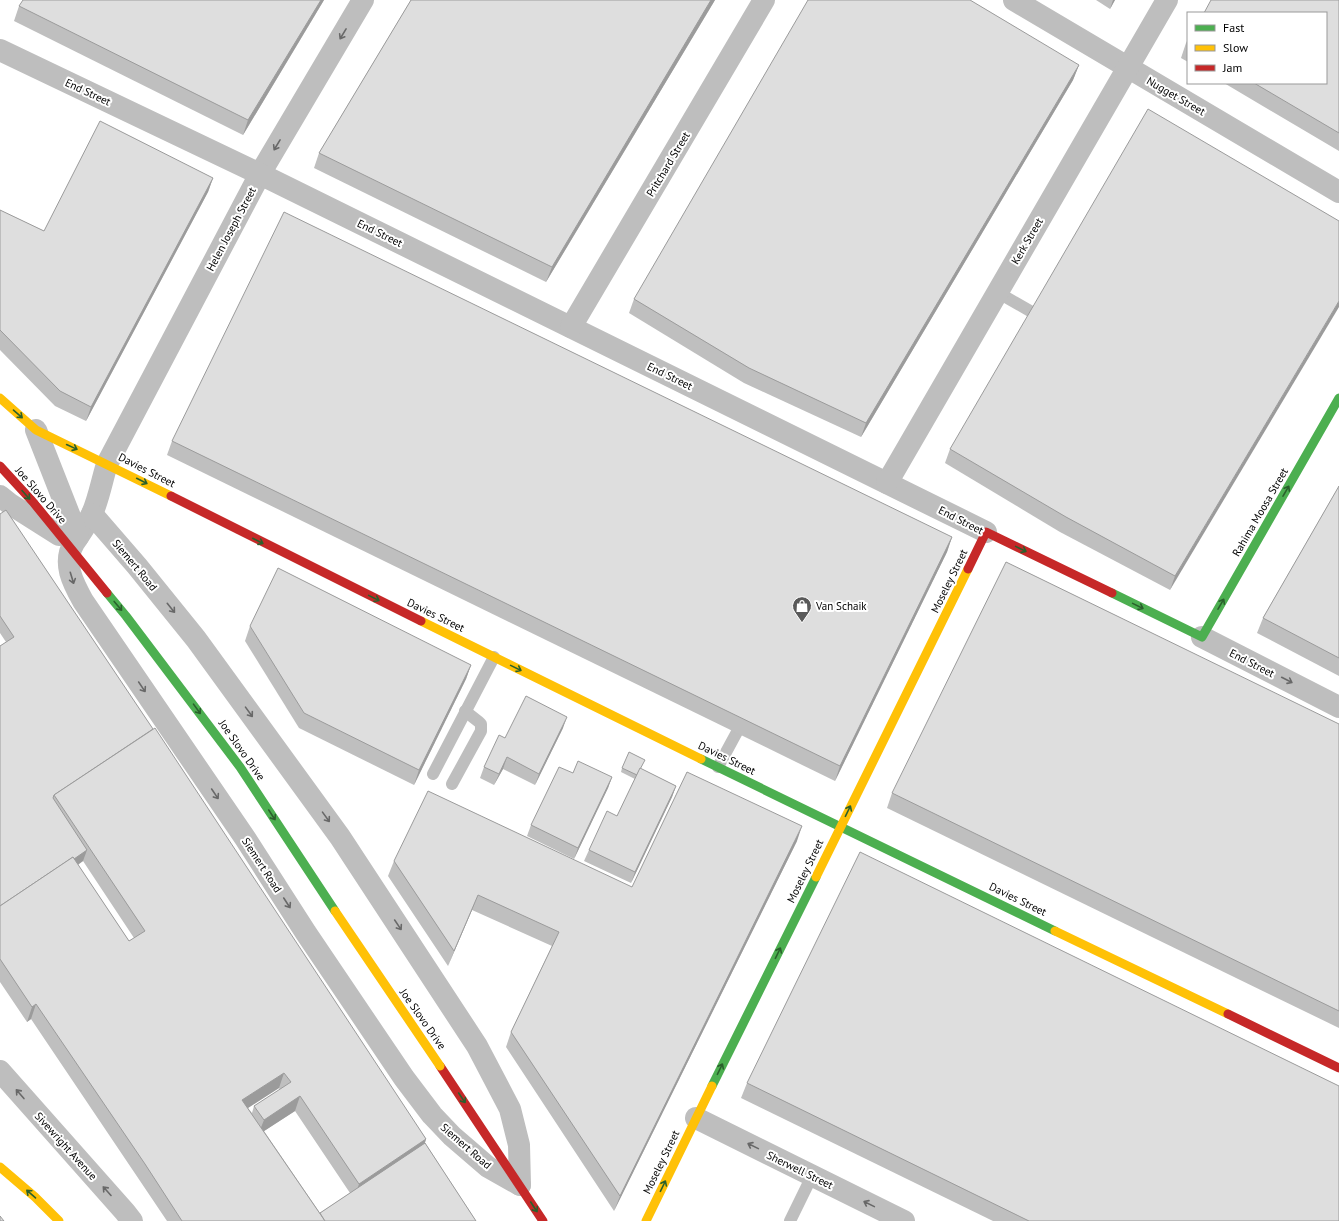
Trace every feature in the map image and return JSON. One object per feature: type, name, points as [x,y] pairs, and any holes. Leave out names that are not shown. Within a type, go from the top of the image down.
[{"type":"street","name":"Helen Joseph Street","points":[[107,464],[260,174],[363,0]]},
{"type":"street","name":"Pritchard Street","points":[[571,327],[764,0]]},
{"type":"street","name":"Nugget Street","points":[[1014,0],[1339,192]]},
{"type":"street","name":"Kerk Street","points":[[888,483],[1167,0]]},
{"type":"street","name":"End Street","points":[[0,50],[260,174],[1339,707]]},
{"type":"street","points":[[0,398],[36,430],[107,464]]},
{"type":"street","name":"Rahima Moosa Street","points":[[1202,638],[1339,398]]},
{"type":"street","points":[[36,430],[76,540]]},
{"type":"street","name":"Siemert Road","points":[[107,464],[92,514],[69,554],[69,567],[74,584],[83,601],[245,838],[306,933],[404,1078],[432,1115],[452,1136],[488,1167],[520,1185]]},
{"type":"street","name":"Davies Street","points":[[107,464],[269,546],[840,827],[1339,1068]]},
{"type":"street","name":"Joe Slovo Drive","points":[[0,466],[33,502],[126,616],[235,760],[440,1066]]},
{"type":"street","points":[[0,496],[10,504],[76,540]]},
{"type":"street","name":"Siemert Road","points":[[92,514],[137,566],[196,639],[340,837],[477,1046],[510,1109],[519,1145],[520,1185]]},
{"type":"street","name":"Moseley Street","points":[[646,1221],[986,532]]},
{"type":"street","name":"Siemert Road","points":[[440,1066],[543,1221]]},
{"type":"street","name":"Sivewright Avenue","points":[[0,1071],[132,1221]]},
{"type":"street","name":"Sherwell Street","points":[[696,1118],[904,1221]]},
{"type":"street","points":[[0,1167],[60,1221]]},
{"type":"lane","points":[[997,292],[1052,324]]},
{"type":"lane","points":[[433,774],[494,657]]},
{"type":"lane","points":[[718,767],[750,705]]},
{"type":"lane","points":[[452,784],[481,731],[481,724],[465,711]]},
{"type":"lane","points":[[790,1221],[812,1176]]},
{"type":"building","points":[[23,0],[321,0],[248,120],[19,6]]},
{"type":"building","points":[[411,0],[711,0],[552,267],[319,153]]},
{"type":"building","points":[[808,0],[970,0],[1079,65],[866,423],[749,368],[634,299]]},
{"type":"building","points":[[1211,0],[1339,0],[1339,133],[1256,84],[1327,84],[1327,12],[1205,12]]},
{"type":"building","points":[[1148,109],[1339,221],[1339,301],[1175,576],[1066,517],[950,449]]},
{"type":"building","points":[[100,121],[213,178],[91,407],[60,391],[0,330],[0,210],[44,231]]},
{"type":"building","points":[[284,212],[952,537],[840,766],[172,441]]},
{"type":"building","points":[[1339,486],[1339,658],[1263,618]]},
{"type":"building","points":[[6,510],[153,729],[54,795],[53,798],[87,850],[74,859],[73,857],[0,906],[0,646],[14,637],[0,616],[0,514]]},
{"type":"building","points":[[1006,562],[1339,724],[1339,1011],[892,793]]},
{"type":"building","points":[[278,568],[471,665],[419,770],[304,713],[250,626]]},
{"type":"building","points":[[526,696],[567,717],[539,774],[507,757],[499,774],[484,767],[499,735],[505,738]]},
{"type":"building","points":[[155,728],[426,1139],[359,1184],[300,1096],[264,1120],[254,1106],[291,1082],[284,1073],[242,1100],[325,1221],[182,1221],[36,1004],[32,1007],[0,959],[0,906],[73,857],[129,941],[145,931],[54,795]]},
{"type":"building","points":[[629,752],[645,760],[637,775],[622,768]]},
{"type":"building","points":[[578,761],[612,777],[578,848],[531,825],[559,767],[573,773]]},
{"type":"building","points":[[640,768],[676,786],[635,872],[589,850],[607,811],[617,816]]},
{"type":"building","points":[[687,772],[802,826],[620,1196],[511,1032],[559,932],[478,895],[454,951],[394,861],[428,791],[632,887]]},
{"type":"building","points":[[860,852],[1339,1086],[1339,1221],[1029,1221],[747,1083]]},
{"type":"building","points":[[425,1143],[476,1221],[325,1221],[320,1213]]},
{"type":"traffic: fast","points":[[1112,593],[1202,637],[1339,398]]},
{"type":"traffic: fast","points":[[107,593],[240,767],[335,911]]},
{"type":"traffic: fast","points":[[701,759],[1055,931]]},
{"type":"traffic: fast","points":[[712,1086],[816,877]]},
{"type":"traffic: slow","points":[[0,398],[36,430],[171,496]]},
{"type":"traffic: slow","points":[[816,877],[968,569]]},
{"type":"traffic: slow","points":[[421,621],[701,759]]},
{"type":"traffic: slow","points":[[335,911],[440,1066]]},
{"type":"traffic: slow","points":[[1055,931],[1228,1014]]},
{"type":"traffic: slow","points":[[646,1221],[712,1086]]},
{"type":"traffic: slow","points":[[0,1167],[35,1197],[59,1221]]},
{"type":"traffic: jam","points":[[0,466],[33,502],[107,593]]},
{"type":"traffic: jam","points":[[171,496],[421,621]]},
{"type":"traffic: jam","points":[[968,569],[986,532],[1112,593]]},
{"type":"traffic: jam","points":[[1228,1014],[1339,1068]]},
{"type":"traffic: jam","points":[[440,1066],[543,1221]]},
{"type":"place","name":"Van Schaik","points":[[802,623]]}]
